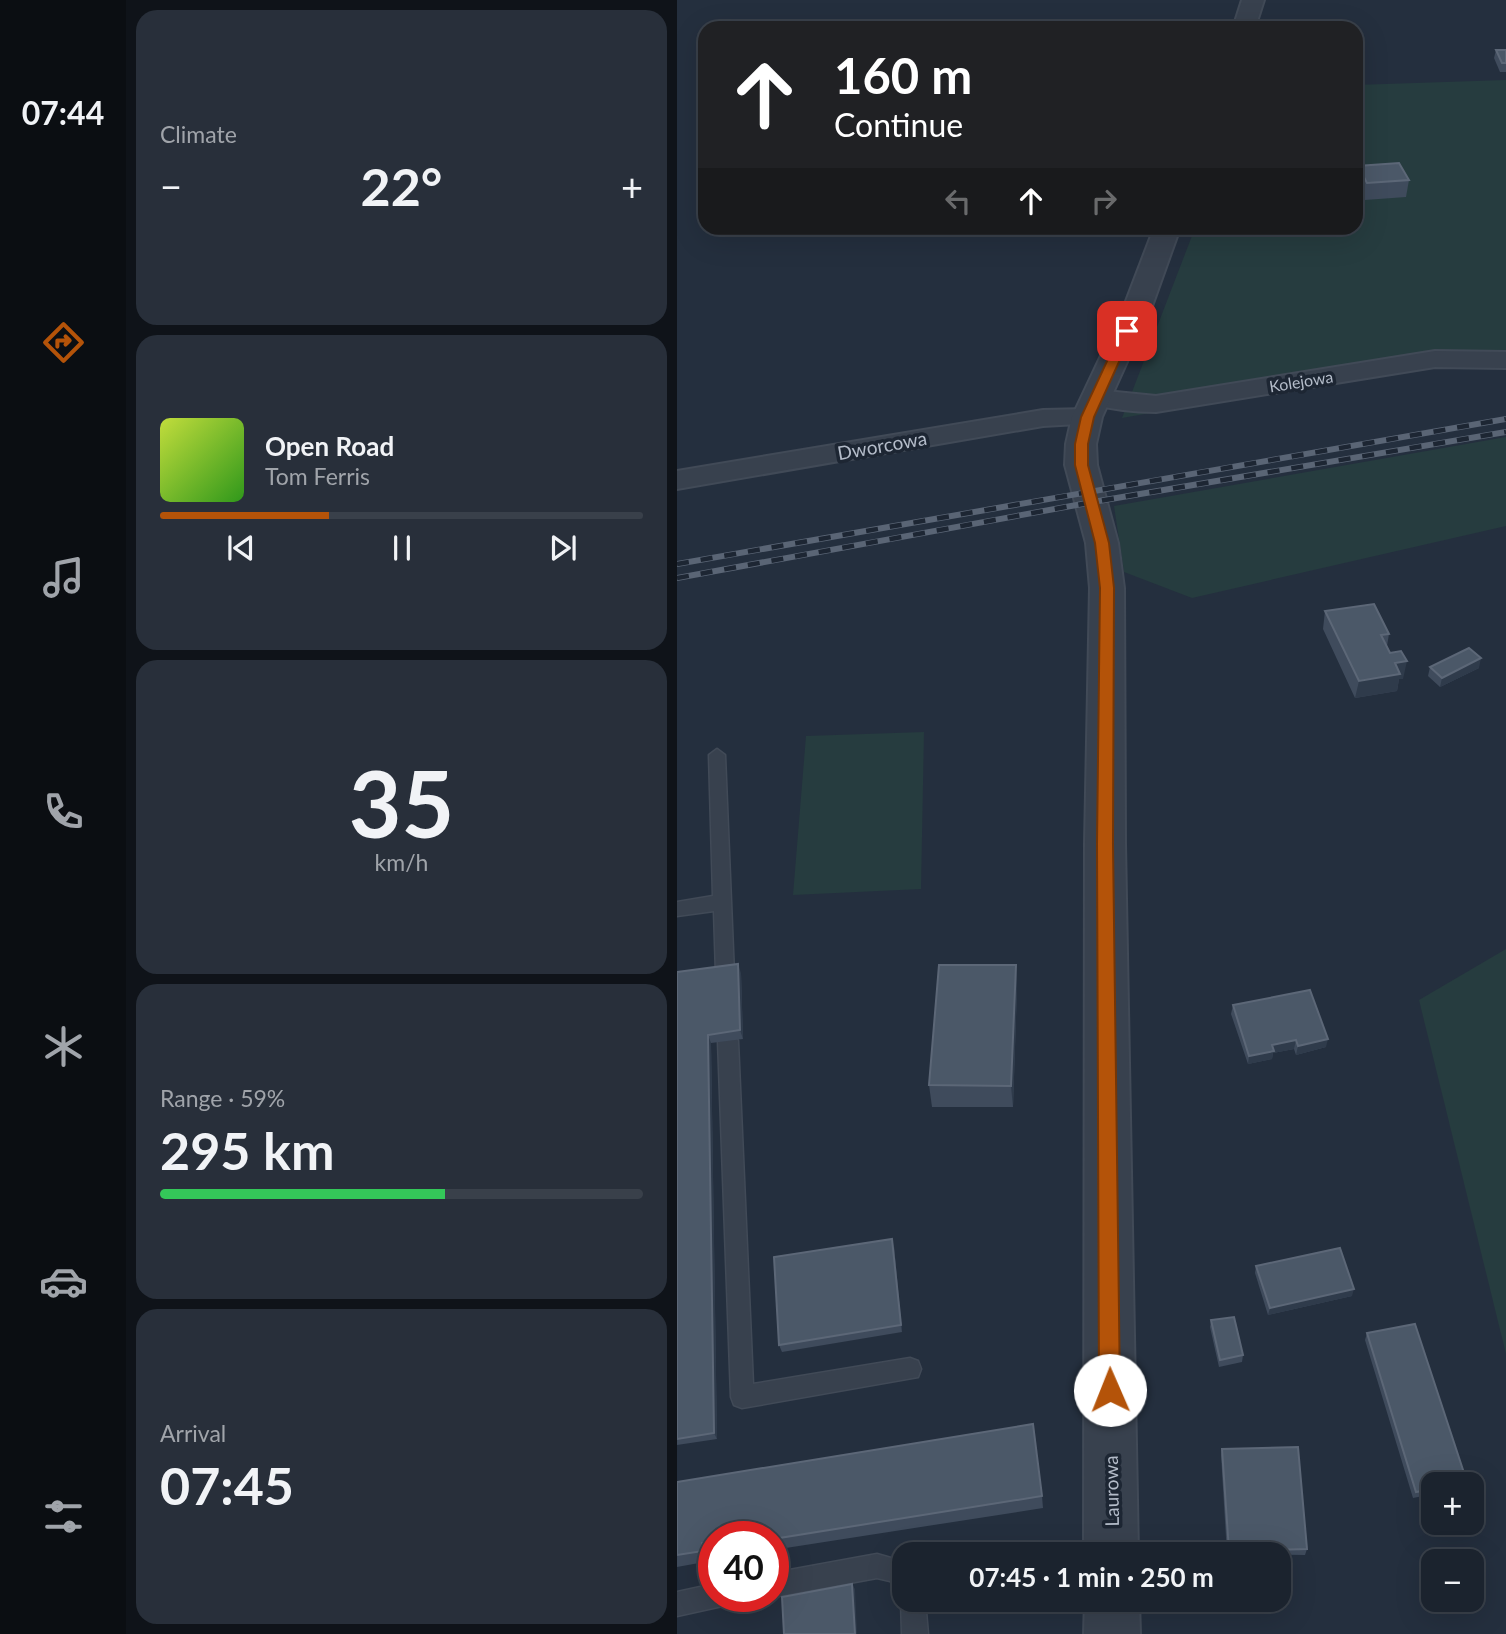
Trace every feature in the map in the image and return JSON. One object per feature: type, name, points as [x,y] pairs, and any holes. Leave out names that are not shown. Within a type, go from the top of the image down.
[{"type":"street","points":[[1246,21],[1253,0]]},
{"type":"street","name":"Laurowa","points":[[1111,1542],[1105,858],[1107,588],[1102,543],[1081,465],[1081,444],[1092,408],[1137,309],[1164,235]]},
{"type":"street","name":"Kolejowa","points":[[1092,408],[1156,404],[1435,359],[1506,360]]},
{"type":"street","name":"Dworcowa","points":[[677,480],[1092,408]]},
{"type":"street","points":[[1112,1612],[1112,1634]]},
{"type":"lane","points":[[717,755],[725,974]]},
{"type":"lane","points":[[677,909],[722,902]]},
{"type":"lane","points":[[728,1041],[742,1397],[910,1369]]},
{"type":"lane","points":[[789,1583],[877,1566],[892,1570]]},
{"type":"lane","points":[[677,1604],[698,1600]]},
{"type":"lane","points":[[914,1612],[915,1634]]},
{"type":"green space","points":[[1506,80],[1506,351],[1122,418],[1192,235],[1363,235],[1363,85]]},
{"type":"green space","points":[[1506,437],[1506,526],[1192,598],[1124,572],[1114,506]]},
{"type":"green space","points":[[924,732],[921,889],[793,895],[806,736]]},
{"type":"green space","points":[[1506,949],[1506,1354],[1419,1000]]},
{"type":"building","points":[[1496,50],[1506,50],[1506,63],[1502,63]]},
{"type":"building","points":[[1399,163],[1409,180],[1367,183],[1363,175],[1363,166]]},
{"type":"building","points":[[1374,604],[1389,634],[1381,635],[1390,653],[1401,651],[1407,661],[1395,663],[1400,674],[1359,681],[1325,611]]},
{"type":"building","points":[[1469,648],[1481,658],[1442,678],[1430,667]]},
{"type":"building","points":[[738,964],[740,1030],[708,1035],[714,1433],[677,1439],[677,972]]},
{"type":"building","points":[[939,965],[1016,965],[1011,1086],[929,1085]]},
{"type":"building","points":[[1310,990],[1328,1039],[1298,1046],[1296,1040],[1272,1045],[1274,1051],[1249,1056],[1233,1005]]},
{"type":"building","points":[[892,1239],[901,1325],[779,1345],[774,1257]]},
{"type":"building","points":[[1340,1248],[1354,1289],[1270,1308],[1256,1266]]},
{"type":"building","points":[[1234,1317],[1243,1355],[1220,1360],[1211,1320]]},
{"type":"building","points":[[1415,1324],[1464,1472],[1421,1472],[1421,1491],[1416,1492],[1367,1333]]},
{"type":"building","points":[[1033,1424],[1042,1496],[789,1536],[789,1521],[698,1521],[698,1552],[677,1555],[677,1482]]},
{"type":"building","points":[[1298,1447],[1307,1549],[1291,1549],[1291,1542],[1228,1542],[1222,1449]]},
{"type":"building","points":[[852,1584],[855,1634],[784,1634],[783,1612],[789,1612],[789,1596]]},
{"type":"railway","points":[[677,564],[1506,419]]},
{"type":"railway","points":[[677,578],[1093,502],[1506,432]]},
{"type":"route","points":[[1110,1390],[1105,844],[1107,588],[1102,543],[1081,465],[1081,444],[1088,417],[1127,331]]}]
